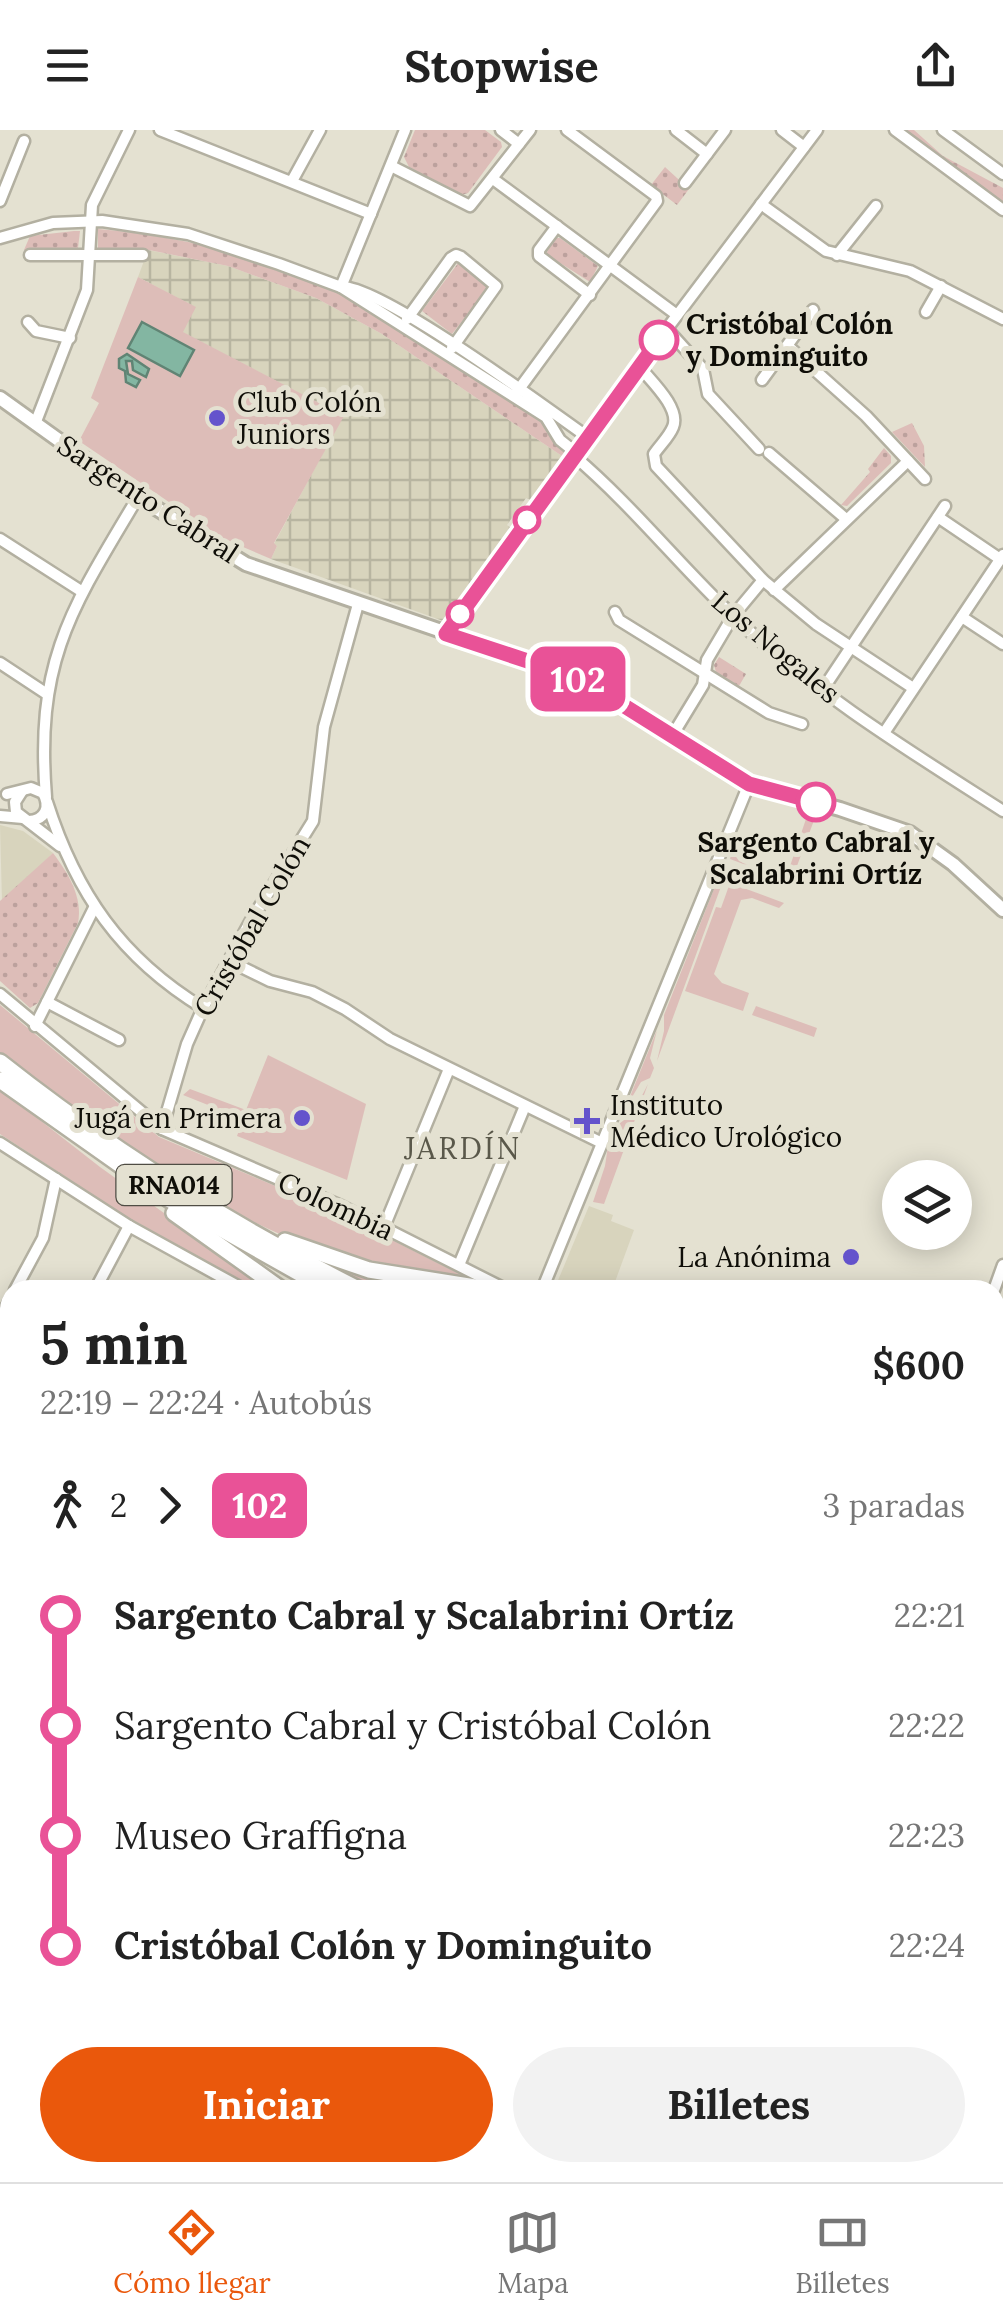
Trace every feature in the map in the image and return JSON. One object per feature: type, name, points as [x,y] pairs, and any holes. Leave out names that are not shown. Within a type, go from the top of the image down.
[{"type":"highway","name":"RNA014","points":[[0,1062],[108,1142],[216,1210],[342,1280]]},
{"type":"highway","name":"RNA014","points":[[0,1080],[170,1200],[311,1280]]},
{"type":"highway","points":[[40,1110],[268,1280]]},
{"type":"highway","points":[[216,1210],[298,1247],[346,1263],[425,1280]]},
{"type":"main road","name":"Sargento Cabral","points":[[0,398],[138,497],[246,564],[564,673],[749,784],[824,804],[910,834],[1001,902]]},
{"type":"street","points":[[36,424],[87,290],[93,202],[128,130]]},
{"type":"street","points":[[160,130],[371,214]]},
{"type":"street","points":[[292,181],[320,130]]},
{"type":"street","points":[[341,287],[405,130]]},
{"type":"street","points":[[501,130],[519,144]]},
{"type":"street","points":[[390,166],[470,206],[530,130]]},
{"type":"street","points":[[517,392],[655,206],[656,196],[567,130]]},
{"type":"street","points":[[676,130],[708,154]]},
{"type":"street","points":[[685,183],[726,130]]},
{"type":"street","points":[[782,130],[804,147]]},
{"type":"street","points":[[446,634],[586,436],[817,130]]},
{"type":"street","points":[[895,130],[1003,210]]},
{"type":"street","points":[[943,130],[1003,174]]},
{"type":"street","points":[[0,201],[24,141]]},
{"type":"street","points":[[493,179],[678,316]]},
{"type":"street","points":[[761,204],[820,248],[900,268],[1003,319]]},
{"type":"street","points":[[837,255],[876,206]]},
{"type":"street","name":"Los Nogales","points":[[0,238],[34,227],[90,220],[188,234],[341,287],[355,287],[586,436]]},
{"type":"street","points":[[557,226],[538,254],[590,295]]},
{"type":"street","points":[[30,256],[143,255]]},
{"type":"street","points":[[406,320],[456,255],[496,286],[451,349]]},
{"type":"street","points":[[926,312],[941,286]]},
{"type":"street","points":[[762,380],[813,310]]},
{"type":"street","points":[[28,322],[36,332],[70,338]]},
{"type":"street","points":[[667,329],[703,369],[708,394],[764,451],[846,518]]},
{"type":"street","points":[[789,347],[866,416],[925,479]]},
{"type":"street","points":[[639,366],[674,418],[674,426],[654,454],[654,463],[762,580],[816,624],[913,688]]},
{"type":"street","name":"Los Nogales","points":[[517,392],[546,416],[560,440],[621,496],[733,616],[884,734],[1003,811]]},
{"type":"street","points":[[774,590],[908,461]]},
{"type":"street","points":[[138,497],[82,591],[57,649],[47,694],[47,799],[64,850],[94,908],[141,963],[203,1008]]},
{"type":"street","points":[[824,689],[945,506]]},
{"type":"street","points":[[884,734],[1001,557],[938,517]]},
{"type":"street","points":[[0,539],[82,591]]},
{"type":"street","points":[[672,736],[702,685],[707,660],[733,616],[762,580]]},
{"type":"street","name":"Cristóbal Colón","points":[[162,1129],[187,1044],[203,1008],[314,820],[324,727],[358,604]]},
{"type":"street","points":[[614,612],[619,620],[769,713],[802,724]]},
{"type":"street","points":[[962,616],[1003,644]]},
{"type":"street","points":[[0,664],[47,694]]},
{"type":"street","points":[[24,790],[40,790],[47,799],[44,815],[25,819],[0,814],[9,798],[39,777],[44,764]]},
{"type":"street","points":[[546,1280],[749,784]]},
{"type":"street","points":[[9,798],[25,819],[64,850]]},
{"type":"street","points":[[35,1026],[94,908]]},
{"type":"street","points":[[228,961],[270,980],[312,992],[390,1039],[602,1144]]},
{"type":"street","name":"Colombia","points":[[0,994],[162,1129],[384,1227],[488,1280]]},
{"type":"street","points":[[46,1002],[119,1040]]},
{"type":"street","points":[[384,1227],[448,1068]]},
{"type":"street","points":[[459,1265],[525,1106]]},
{"type":"street","points":[[0,1144],[129,1226],[227,1280]]},
{"type":"street","points":[[21,1280],[43,1238],[56,1179]]},
{"type":"street","points":[[100,1280],[129,1226]]},
{"type":"shaded area","points":[[415,130],[485,130],[502,147],[468,193],[461,195],[409,167],[404,157]]},
{"type":"shaded area","points":[[904,130],[914,130],[943,156],[1003,188],[1003,205]]},
{"type":"shaded area","points":[[665,167],[689,189],[677,205],[651,185]]},
{"type":"shaded area","points":[[98,229],[223,250],[283,269],[341,294],[520,405],[566,450],[562,456],[382,334],[316,298],[228,266],[149,250],[98,248]]},
{"type":"shaded area","points":[[80,231],[78,248],[24,250],[30,236]]},
{"type":"shaded area","points":[[555,238],[598,266],[590,282],[546,254]]},
{"type":"shaded area","points":[[148,250],[228,266],[316,298],[382,334],[562,456],[531,500],[526,498],[507,525],[511,528],[446,622],[271,559],[277,546],[274,544],[343,416],[182,332],[195,307],[138,277]]},
{"type":"shaded area","points":[[459,262],[486,284],[487,290],[452,334],[422,311]]},
{"type":"shaded area","name":"Club Colón Juniors","points":[[138,277],[196,307],[183,332],[344,416],[274,543],[277,546],[271,559],[222,538],[79,441],[99,403],[91,398]]},
{"type":"shaded area","points":[[142,322],[194,350],[180,376],[128,348]]},
{"type":"shaded area","points":[[127,354],[149,369],[146,377],[133,370],[132,361],[126,361],[128,374],[140,380],[136,387],[126,382],[125,371],[119,368],[119,359]]},
{"type":"shaded area","points":[[912,423],[924,446],[925,467],[892,432]]},
{"type":"shaded area","points":[[884,448],[891,463],[847,506],[841,505],[870,472],[868,469]]},
{"type":"shaded area","points":[[719,657],[746,674],[739,686],[716,672],[714,665]]},
{"type":"shaded area","points":[[808,813],[816,815],[791,882],[730,859],[732,851],[739,861],[786,878]]},
{"type":"shaded area","points":[[0,825],[23,831],[53,853],[2,902]]},
{"type":"shaded area","points":[[53,853],[76,895],[78,923],[38,1003],[30,1008],[0,981],[0,901]]},
{"type":"shaded area","points":[[718,879],[723,881],[657,1061],[664,1015]]},
{"type":"shaded area","points":[[730,883],[784,903],[779,908],[752,898],[741,900],[714,974],[722,983],[749,993],[743,1011],[685,991],[716,907],[721,908]]},
{"type":"shaded area","points":[[0,1005],[159,1137],[337,1212],[467,1278],[362,1262],[315,1248],[220,1204],[126,1145],[0,1053]]},
{"type":"shaded area","points":[[756,1006],[817,1028],[814,1037],[752,1015]]},
{"type":"shaded area","points":[[657,1030],[650,1078],[641,1082],[625,1109]]},
{"type":"shaded area","name":"Jugá en Primera","points":[[268,1055],[366,1104],[347,1180],[237,1136],[243,1119],[183,1095],[190,1089],[246,1110]]},
{"type":"shaded area","points":[[648,1084],[604,1204],[593,1202],[608,1146],[619,1124],[633,1113]]},
{"type":"shaded area","points":[[0,1089],[257,1280],[238,1280],[124,1215],[0,1134]]},
{"type":"shaded area","points":[[589,1206],[613,1215],[611,1221],[634,1230],[616,1280],[558,1280]]},
{"type":"shaded area","points":[[309,1255],[428,1280],[358,1280]]},
{"type":"bus line","name":"102","points":[[659,340],[446,634],[564,673],[749,784],[816,802]]},
{"type":"place","name":"Cristóbal Colón y Dominguito","points":[[659,340]]},
{"type":"place","name":"Club Colón Juniors","points":[[217,418]]},
{"type":"place","name":"Sargento Cabral y Scalabrini Ortíz","points":[[816,802]]},
{"type":"place","name":"Jugá en Primera","points":[[302,1118]]},
{"type":"place","name":"Instituto Médico Urológico","points":[[587,1121]]},
{"type":"place","name":"La Anónima","points":[[851,1257]]},
{"type":"district","name":"JARDÍN","points":[[463,1149]]}]
